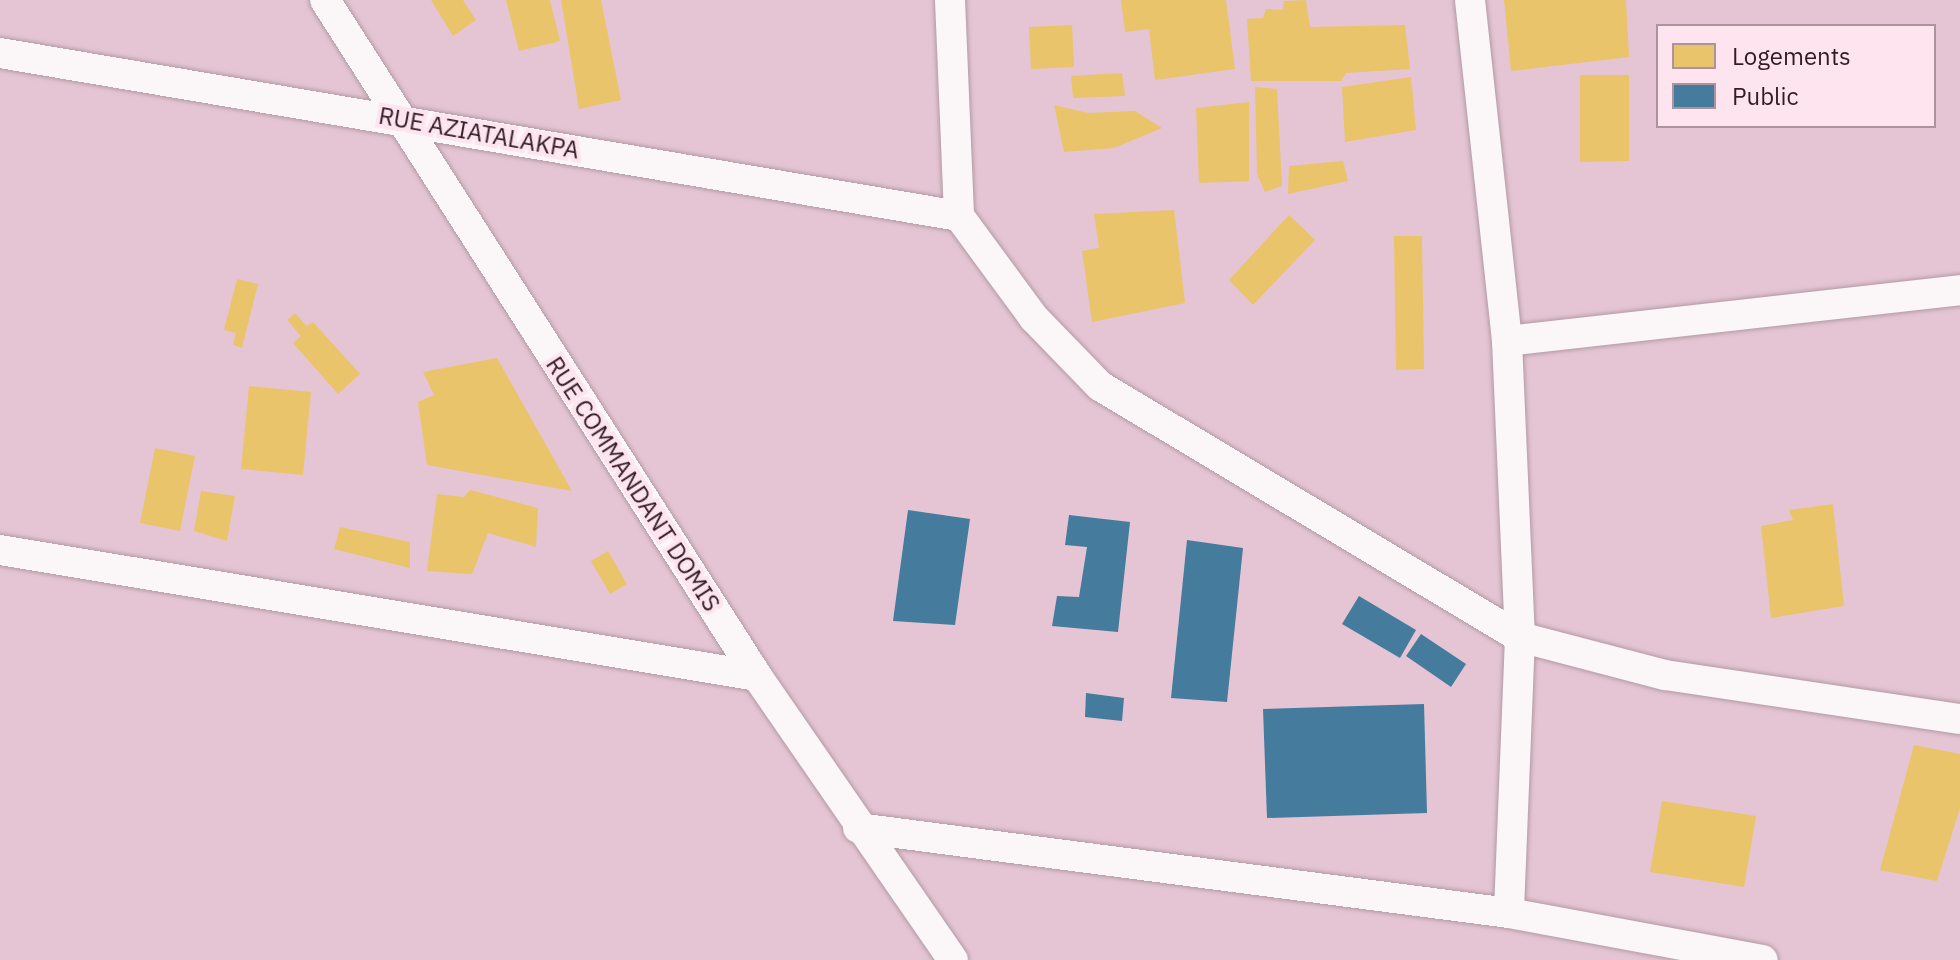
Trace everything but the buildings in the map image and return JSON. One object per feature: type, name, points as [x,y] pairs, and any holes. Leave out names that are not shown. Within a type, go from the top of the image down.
[{"type":"street","name":"RUE COMMANDANT DOMIS","points":[[325,0],[397,119],[757,676],[858,828],[953,960]]},
{"type":"street","points":[[950,0],[959,216],[1034,318],[1100,386],[1520,637],[1665,675],[1960,719]]},
{"type":"street","points":[[1470,0],[1507,341],[1520,637],[1509,913]]},
{"type":"street","name":"RUE AZIATALAKPA","points":[[0,53],[959,216]]},
{"type":"street","points":[[1507,341],[1960,290]]},
{"type":"street","points":[[0,550],[757,676]]},
{"type":"street","points":[[858,828],[1509,913],[1763,960]]}]
